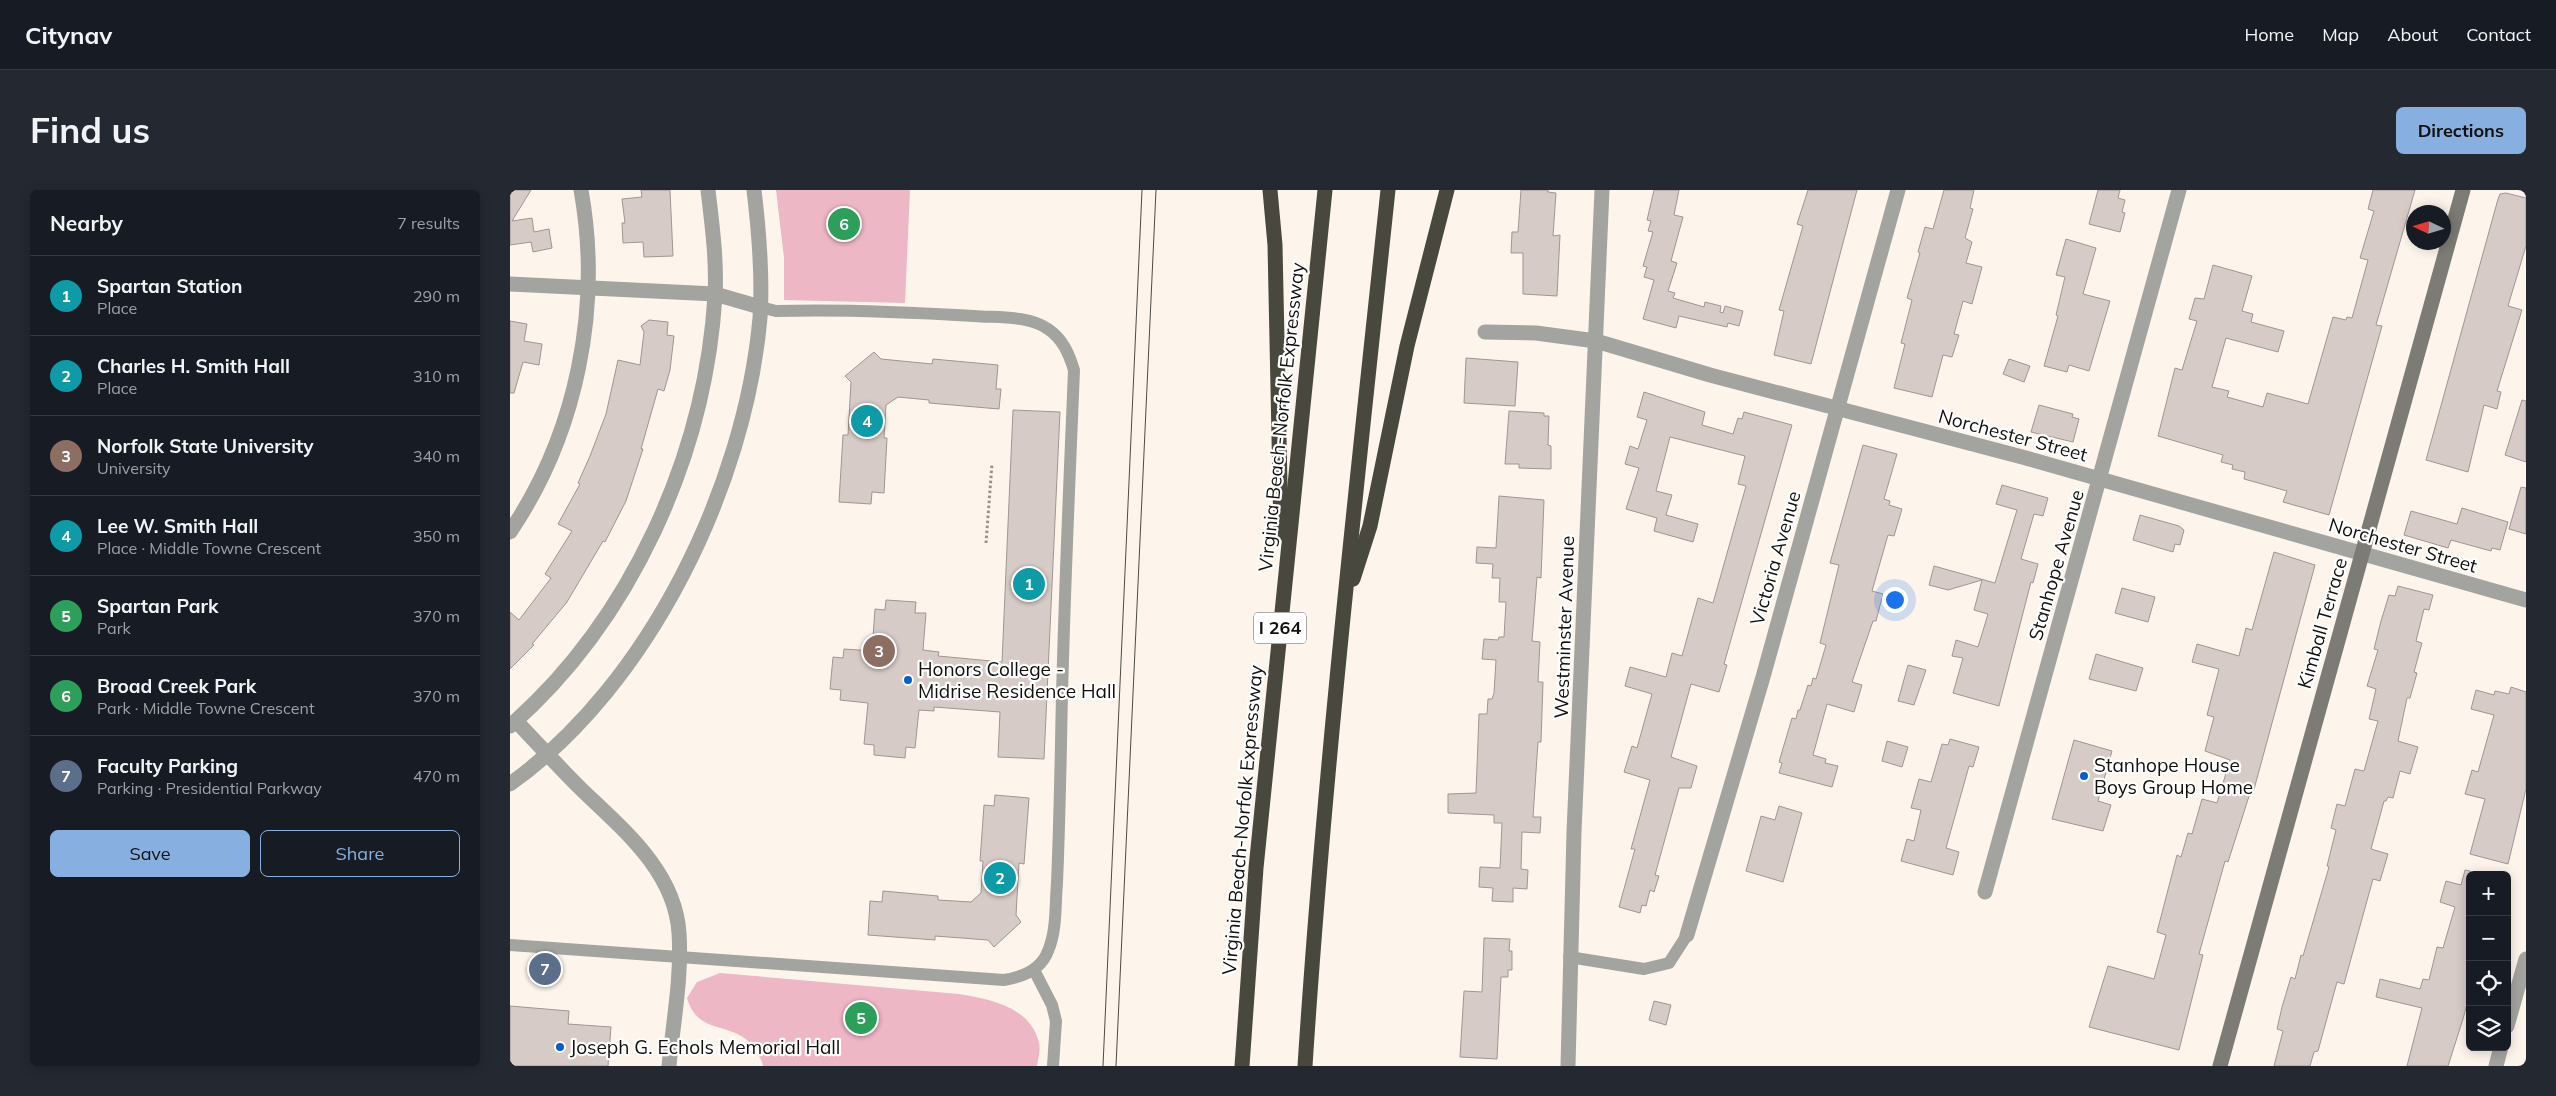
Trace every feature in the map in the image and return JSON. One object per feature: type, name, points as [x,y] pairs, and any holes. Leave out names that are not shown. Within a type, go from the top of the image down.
[{"type":"highway","points":[[1270,190],[1275,244],[1282,598]]},
{"type":"highway","name":"Virginia Beach-Norfolk Expressway","points":[[1242,1066],[1256,868],[1325,190]]},
{"type":"highway","points":[[1305,1066],[1320,849],[1388,190]]},
{"type":"highway","points":[[1343,612],[1370,526],[1407,346],[1447,190]]},
{"type":"street","points":[[510,532],[545,468],[565,418],[580,365],[587,327],[589,288],[588,250],[581,190]]},
{"type":"street","points":[[669,1066],[679,958],[679,933],[674,907],[664,882],[644,852],[618,823],[513,723],[550,687],[583,648],[618,598],[649,542],[679,470],[696,411],[710,350],[715,294],[715,252],[708,190]]},
{"type":"street","points":[[510,784],[547,754],[590,710],[625,667],[656,622],[704,532],[724,479],[752,376],[760,307],[761,269],[754,190]]},
{"type":"street","name":"Victoria Avenue","points":[[1687,935],[1838,409],[1898,190]]},
{"type":"street","name":"Stanhope Avenue","points":[[1985,892],[2179,190]]},
{"type":"street","name":"Kimball Terrace","points":[[2220,1066],[2463,190]]},
{"type":"street","name":"Westminster Avenue","points":[[1568,1066],[1570,957],[1603,192]]},
{"type":"street","points":[[510,284],[715,294],[760,307]]},
{"type":"street","name":"Norchester Street","points":[[1485,332],[1536,333],[1596,340],[1838,409],[2026,458],[2526,600]]},
{"type":"street","points":[[2511,1012],[2526,958]]},
{"type":"street","points":[[2496,1066],[2500,1051]]},
{"type":"lane","points":[[510,945],[1004,980],[1020,978],[1034,970],[1046,955],[1054,926],[1074,370],[1068,353],[1061,341],[1048,329],[1029,321],[927,313],[776,311],[760,307]]},
{"type":"lane","points":[[1570,957],[1644,969],[1668,963],[1687,935]]},
{"type":"lane","points":[[1034,970],[1052,1005],[1056,1021],[1053,1066]]},
{"type":"path","points":[[986,543],[992,464]]},
{"type":"shaded area","points":[[776,190],[910,190],[905,303],[784,300],[784,258]]},
{"type":"shaded area","points":[[720,973],[959,994],[996,1002],[1018,1013],[1035,1031],[1040,1046],[1037,1066],[763,1066],[757,1052],[749,1042],[739,1035],[709,1024],[700,1019],[693,1011],[687,998],[697,982]]},
{"type":"building","points":[[510,190],[531,190],[512,221],[532,218],[534,232],[549,229],[552,248],[533,252],[531,242],[510,245]]},
{"type":"building","points":[[641,190],[670,190],[673,256],[644,257],[643,242],[623,243],[622,223],[625,223],[622,199],[642,197]]},
{"type":"building","points":[[1521,190],[1548,190],[1548,192],[1556,193],[1553,236],[1560,235],[1557,296],[1523,294],[1523,253],[1511,253],[1512,232],[1518,232]]},
{"type":"building","points":[[1654,190],[1679,190],[1674,215],[1683,217],[1671,261],[1677,263],[1668,291],[1675,293],[1673,298],[1704,307],[1705,302],[1721,306],[1720,312],[1723,313],[1725,306],[1743,311],[1739,326],[1728,323],[1727,327],[1679,316],[1676,328],[1643,319],[1654,280],[1644,277],[1647,267],[1643,266],[1653,232],[1648,231],[1651,221],[1647,220]]},
{"type":"building","points":[[1808,190],[1857,190],[1811,364],[1774,355],[1784,311],[1779,310],[1803,226],[1797,224]]},
{"type":"building","points":[[1944,190],[1974,190],[1970,208],[1973,209],[1965,238],[1972,242],[1966,263],[1982,267],[1972,304],[1963,301],[1954,334],[1959,335],[1952,357],[1943,355],[1932,397],[1894,388],[1905,344],[1901,343],[1912,300],[1907,298],[1920,253],[1918,252],[1925,227],[1933,229]]},
{"type":"building","points":[[2098,190],[2120,190],[2118,198],[2125,200],[2122,212],[2125,213],[2120,232],[2089,224]]},
{"type":"building","points":[[2373,190],[2415,190],[2411,205],[2406,205],[2406,221],[2376,325],[2382,326],[2329,515],[2283,502],[2287,491],[2244,479],[2245,472],[2232,469],[2233,465],[2221,462],[2223,455],[2158,436],[2175,368],[2182,370],[2197,321],[2189,319],[2195,298],[2204,299],[2213,265],[2252,276],[2242,311],[2253,314],[2251,322],[2284,331],[2278,352],[2226,338],[2212,387],[2229,391],[2227,397],[2263,407],[2267,393],[2308,404],[2333,317],[2346,320],[2347,317],[2352,318],[2368,260],[2360,258],[2374,211],[2368,209]]},
{"type":"building","points":[[2506,193],[2526,198],[2526,246],[2508,306],[2522,310],[2497,391],[2501,392],[2497,409],[2484,405],[2468,472],[2426,460],[2498,199],[2500,194]]},
{"type":"building","points":[[2066,239],[2096,248],[2083,294],[2110,301],[2089,371],[2069,365],[2067,372],[2044,366],[2058,316],[2056,315],[2065,277],[2056,275]]},
{"type":"building","points":[[649,320],[668,322],[667,335],[674,336],[670,370],[664,391],[658,389],[641,449],[643,449],[626,501],[605,542],[603,541],[567,602],[532,644],[534,645],[510,669],[510,612],[519,620],[551,578],[545,574],[572,531],[558,524],[580,484],[578,483],[606,414],[618,360],[640,365],[644,332],[641,326]]},
{"type":"building","points":[[510,321],[527,324],[524,341],[542,344],[539,365],[523,362],[514,393],[510,393]]},
{"type":"building","points":[[874,352],[881,359],[932,364],[933,359],[998,365],[996,389],[1001,389],[999,409],[929,403],[929,400],[898,397],[886,405],[884,438],[887,438],[884,493],[872,492],[871,504],[839,502],[843,435],[848,435],[851,382],[845,376]]},
{"type":"building","points":[[1466,358],[1518,362],[1515,406],[1464,403]]},
{"type":"building","points":[[2009,359],[2030,366],[2024,382],[2003,374]]},
{"type":"building","points":[[1644,392],[1705,412],[1702,425],[1733,434],[1738,418],[1742,419],[1744,412],[1792,425],[1724,664],[1727,665],[1719,692],[1691,684],[1671,757],[1697,766],[1691,788],[1679,788],[1655,875],[1659,876],[1654,892],[1650,890],[1646,906],[1642,905],[1640,913],[1619,907],[1635,849],[1631,849],[1650,780],[1624,772],[1632,746],[1637,748],[1652,694],[1625,686],[1630,667],[1666,677],[1672,653],[1682,656],[1698,598],[1713,603],[1746,486],[1738,484],[1745,456],[1670,437],[1656,491],[1672,495],[1666,515],[1698,524],[1693,542],[1654,531],[1657,518],[1626,509],[1639,468],[1625,464],[1630,446],[1638,449],[1647,420],[1637,417]]},
{"type":"building","points":[[2522,400],[2526,401],[2526,462],[2505,455]]},
{"type":"building","points":[[2039,405],[2073,414],[2072,417],[2079,419],[2073,442],[2031,432]]},
{"type":"building","points":[[1013,410],[1060,412],[1044,759],[998,757],[1000,712],[934,707],[934,711],[919,710],[915,748],[906,747],[905,758],[874,755],[874,745],[864,744],[868,703],[840,700],[841,690],[830,689],[833,657],[843,658],[844,649],[872,651],[875,609],[885,610],[886,600],[916,602],[915,613],[926,613],[923,650],[939,652],[938,656],[1002,662]]},
{"type":"building","points":[[1509,411],[1544,413],[1544,416],[1549,416],[1548,445],[1551,446],[1551,469],[1519,468],[1519,464],[1505,464]]},
{"type":"building","points":[[1863,445],[1897,454],[1884,499],[1890,501],[1889,505],[1902,509],[1894,536],[1888,535],[1872,591],[1883,594],[1876,621],[1873,621],[1852,682],[1862,685],[1854,712],[1827,704],[1813,755],[1826,759],[1825,763],[1838,766],[1832,787],[1779,773],[1782,763],[1779,762],[1792,718],[1796,719],[1808,685],[1811,686],[1813,678],[1816,679],[1826,645],[1820,643],[1839,565],[1830,563]]},
{"type":"building","points":[[2002,485],[2048,498],[2043,516],[2034,514],[2021,559],[2038,564],[2033,583],[2031,582],[1999,706],[1953,693],[1963,658],[1952,656],[1956,640],[1978,647],[1988,614],[1974,610],[1982,580],[1948,590],[1929,585],[1934,566],[1995,583],[2017,510],[1996,504]]},
{"type":"building","points":[[2521,487],[2526,488],[2526,534],[2509,529]]},
{"type":"building","points":[[1499,496],[1544,500],[1541,578],[1537,577],[1532,641],[1540,642],[1538,682],[1543,682],[1541,742],[1538,742],[1533,817],[1541,817],[1540,833],[1522,832],[1521,869],[1528,870],[1527,889],[1513,888],[1513,902],[1492,901],[1493,888],[1479,887],[1480,867],[1500,868],[1502,823],[1494,823],[1494,815],[1448,813],[1448,794],[1476,793],[1479,714],[1487,714],[1488,699],[1492,699],[1494,693],[1496,660],[1482,659],[1484,639],[1498,640],[1499,637],[1504,637],[1506,602],[1499,602],[1500,578],[1492,578],[1493,564],[1476,563],[1477,547],[1496,548]]},
{"type":"building","points":[[2462,508],[2508,522],[2500,550],[2492,548],[2491,551],[2451,540],[2448,548],[2404,535],[2411,511],[2457,524]]},
{"type":"building","points":[[2140,515],[2179,526],[2184,530],[2180,545],[2175,544],[2173,552],[2133,540]]},
{"type":"building","points":[[2274,552],[2315,565],[2253,793],[2250,793],[2228,862],[2225,861],[2199,954],[2203,955],[2179,1050],[2089,1027],[2108,966],[2154,979],[2166,935],[2157,932],[2177,855],[2181,857],[2188,833],[2192,834],[2202,799],[2217,803],[2230,760],[2205,751],[2214,717],[2207,715],[2219,669],[2192,662],[2197,644],[2239,656],[2246,628],[2252,630]]},
{"type":"building","points":[[2398,586],[2433,595],[2429,610],[2424,609],[2416,641],[2422,643],[2414,672],[2417,673],[2410,698],[2407,698],[2398,741],[2418,747],[2410,774],[2400,771],[2393,798],[2388,797],[2384,801],[2371,849],[2388,854],[2380,881],[2373,879],[2344,984],[2337,982],[2318,1051],[2314,1052],[2310,1066],[2274,1066],[2283,1031],[2277,1029],[2282,1007],[2291,977],[2295,979],[2301,955],[2303,956],[2329,867],[2327,866],[2336,830],[2331,828],[2337,804],[2345,806],[2355,769],[2364,771],[2378,721],[2369,719],[2376,689],[2367,686],[2378,650],[2374,649],[2389,595],[2395,596]]},
{"type":"building","points":[[2122,588],[2155,597],[2148,622],[2115,613]]},
{"type":"building","points":[[2096,654],[2143,668],[2136,691],[2089,679]]},
{"type":"building","points":[[1908,665],[1926,670],[1914,705],[1898,701]]},
{"type":"building","points":[[2511,687],[2526,692],[2526,789],[2508,864],[2470,854],[2485,799],[2465,794],[2472,770],[2478,772],[2494,715],[2471,709],[2476,690],[2494,695],[2495,691],[2509,694]]},
{"type":"building","points":[[1950,739],[1979,747],[1973,767],[1969,766],[1946,848],[1959,852],[1953,875],[1901,861],[1907,839],[1914,841],[1921,810],[1911,808],[1919,779],[1931,782],[1942,744],[1948,745]]},
{"type":"building","name":"Stanhope House Boys Group Home","points":[[2074,740],[2112,751],[2098,801],[2111,805],[2103,831],[2052,819]]},
{"type":"building","points":[[1887,741],[1908,747],[1902,767],[1882,761]]},
{"type":"building","points":[[995,795],[1029,798],[1024,864],[1019,863],[1016,915],[1021,922],[994,947],[988,940],[935,936],[935,940],[868,935],[870,901],[882,902],[883,891],[938,896],[938,900],[971,902],[981,893],[983,861],[980,861],[984,805],[994,806]]},
{"type":"building","points":[[1779,806],[1802,813],[1783,882],[1746,871],[1761,816],[1775,820]]},
{"type":"building","points":[[2465,870],[2470,871],[2466,871],[2466,1008],[2463,1019],[2448,1066],[2407,1066],[2422,1008],[2376,997],[2380,979],[2420,989],[2423,979],[2429,980],[2437,947],[2443,948],[2455,907],[2440,902],[2446,881],[2461,885]]},
{"type":"building","points":[[1484,938],[1510,939],[1509,951],[1512,951],[1512,970],[1508,970],[1508,977],[1501,977],[1497,1059],[1460,1057],[1464,991],[1482,992]]},
{"type":"building","points":[[1654,1001],[1671,1005],[1666,1025],[1649,1020]]},
{"type":"building","name":"Joseph G. Echols Memorial Hall","points":[[510,1006],[569,1011],[568,1024],[611,1027],[608,1066],[510,1066]]},
{"type":"tram line","points":[[1103,1066],[1142,190]]},
{"type":"tram line","points":[[1116,1066],[1156,190]]},
{"type":"place","name":"Broad Creek Park","points":[[844,224]]},
{"type":"place","name":"Lee W. Smith Hall","points":[[867,421]]},
{"type":"place","name":"Spartan Station","points":[[1029,584]]},
{"type":"place","name":"Norfolk State University","points":[[879,651]]},
{"type":"place","name":"Honors College - Midrise Residence Hall","points":[[908,680]]},
{"type":"place","name":"Stanhope House Boys Group Home","points":[[2084,776]]},
{"type":"place","name":"Charles H. Smith Hall","points":[[1000,878]]},
{"type":"place","name":"Faculty Parking","points":[[545,969]]},
{"type":"place","name":"Spartan Park","points":[[861,1018]]},
{"type":"place","name":"Joseph G. Echols Memorial Hall","points":[[560,1047]]}]
